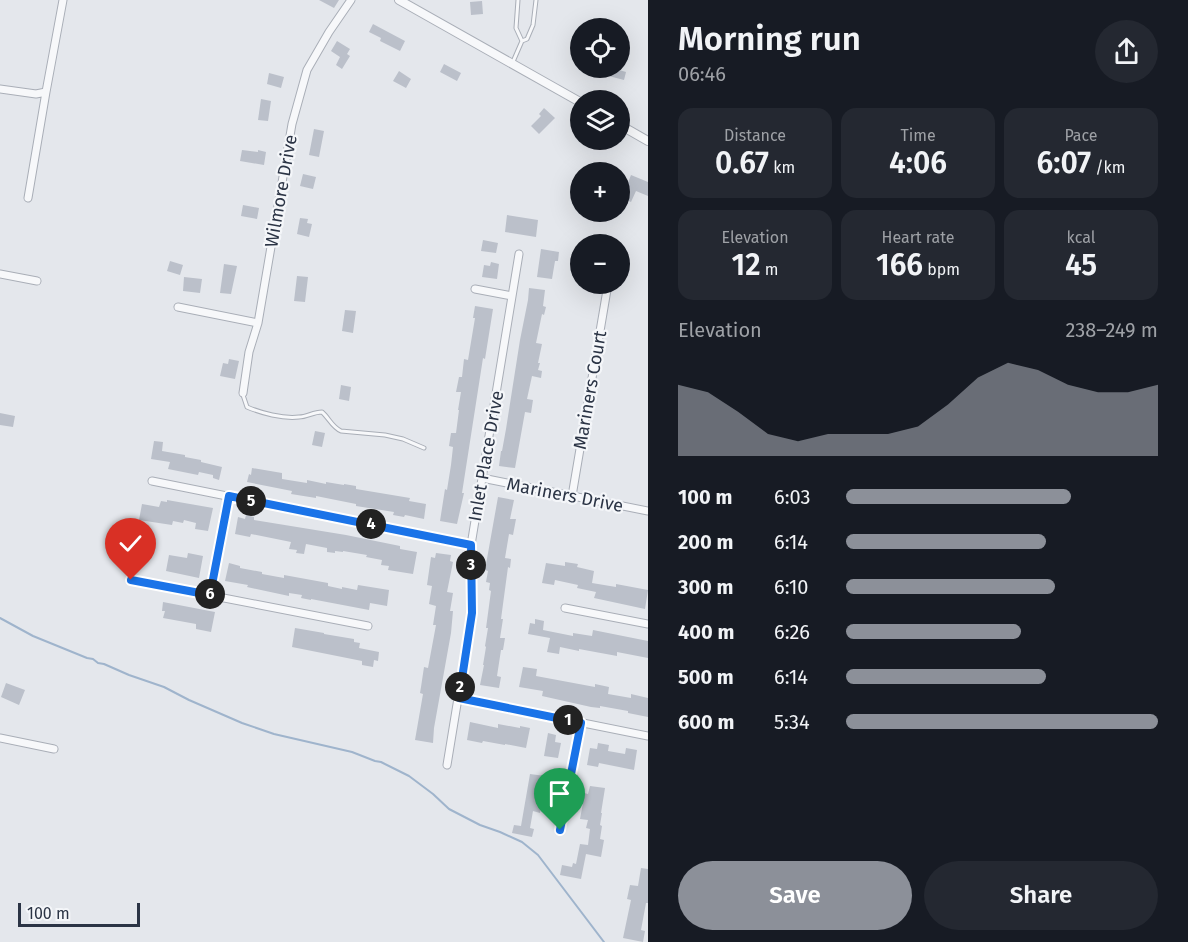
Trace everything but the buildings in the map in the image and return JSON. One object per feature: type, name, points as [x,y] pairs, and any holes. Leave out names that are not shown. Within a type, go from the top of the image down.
[{"type":"street","points":[[28,198],[63,0]]},
{"type":"street","name":"Wilmore Drive","points":[[243,393],[249,352],[258,323],[292,124],[308,70],[329,32],[351,0]]},
{"type":"street","points":[[399,0],[570,96]]},
{"type":"street","points":[[0,89],[36,94],[46,92]]},
{"type":"street","points":[[630,131],[648,141]]},
{"type":"street","name":"Inlet Place Drive","points":[[447,765],[472,613],[471,545],[519,254]]},
{"type":"street","points":[[0,274],[37,281]]},
{"type":"street","points":[[475,289],[512,296]]},
{"type":"street","name":"Mariners Court","points":[[572,496],[606,294]]},
{"type":"street","points":[[178,307],[258,323]]},
{"type":"street","name":"Mariners Drive","points":[[482,478],[648,511]]},
{"type":"street","points":[[152,481],[471,545]]},
{"type":"street","points":[[210,595],[229,496]]},
{"type":"street","points":[[131,580],[368,626]]},
{"type":"street","points":[[565,608],[648,624]]},
{"type":"street","points":[[459,698],[648,736]]},
{"type":"street","points":[[560,830],[581,723]]},
{"type":"street","points":[[0,738],[54,750]]},
{"type":"lane","points":[[518,0],[516,28],[522,41]]},
{"type":"lane","points":[[512,64],[522,41],[527,39],[533,25],[536,0]]},
{"type":"lane","points":[[243,393],[247,406],[259,412],[289,417],[322,412],[336,429],[341,431],[385,435],[403,439],[424,448]]},
{"type":"waterway","points":[[0,618],[33,636],[164,687],[242,723],[274,734],[352,752],[381,762],[409,776],[449,809],[480,825],[522,842],[538,855],[604,942]]},
{"type":"route","points":[[131,580],[210,595],[229,496],[471,545],[472,613],[459,698],[581,723],[560,830]]}]
